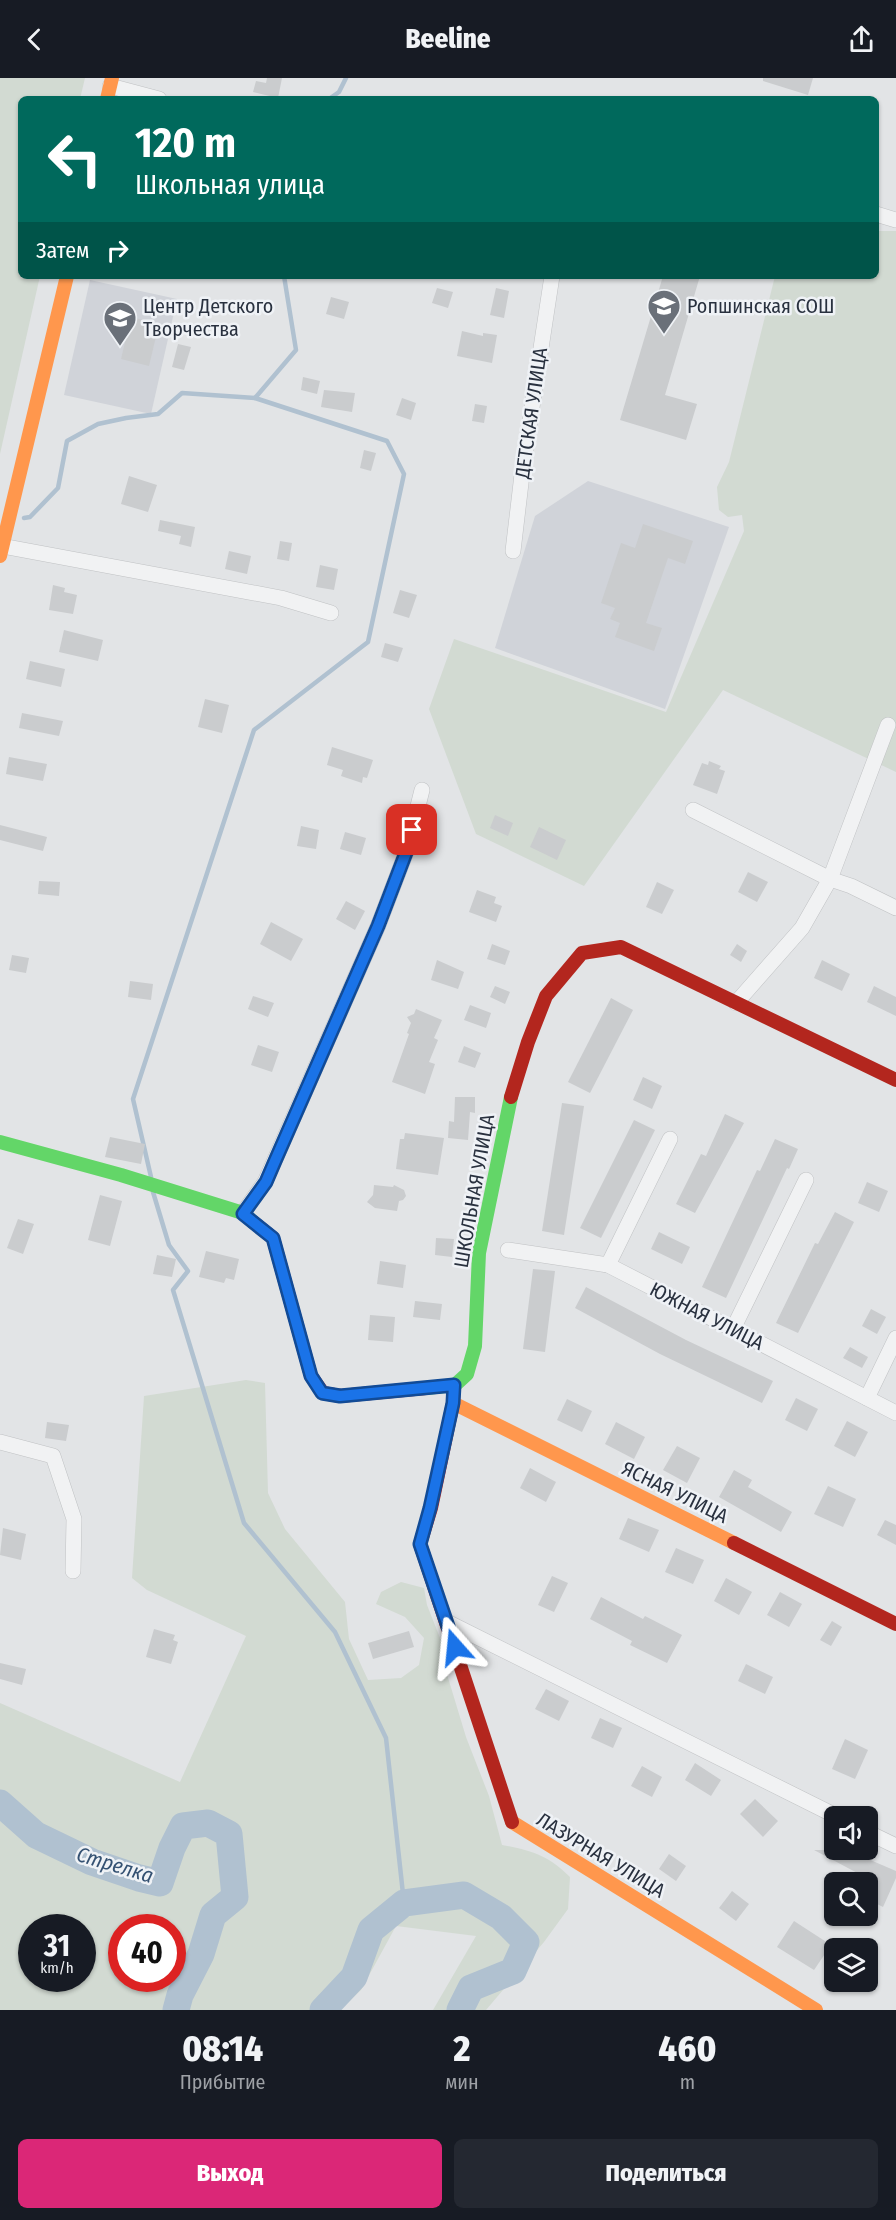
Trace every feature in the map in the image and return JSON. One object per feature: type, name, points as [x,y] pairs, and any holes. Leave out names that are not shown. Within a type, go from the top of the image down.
[{"type":"street","points":[[110,88],[146,96]]},
{"type":"street","points":[[879,215],[896,220]]},
{"type":"street","points":[[66,279],[1,551],[281,598],[331,613]]},
{"type":"street","name":"ДЕТСКАЯ УЛИЦА","points":[[513,551],[523,466],[552,279]]},
{"type":"street","points":[[736,1003],[802,928],[830,879],[888,725]]},
{"type":"street","points":[[243,1214],[266,1182],[378,926],[407,850],[422,790]]},
{"type":"street","points":[[693,810],[830,879],[851,886],[896,908]]},
{"type":"street","name":"ШКОЛЬНАЯ УЛИЦА","points":[[454,1385],[467,1374],[474,1346],[479,1253],[512,1094],[528,1042],[546,996],[582,953],[621,947],[896,1080]]},
{"type":"street","points":[[608,1265],[670,1139]]},
{"type":"street","points":[[0,1142],[121,1175],[243,1214],[273,1238],[311,1376],[322,1393],[340,1396],[454,1385],[453,1403]]},
{"type":"street","points":[[733,1329],[806,1180]]},
{"type":"street","name":"ЮЖНАЯ УЛИЦА","points":[[508,1250],[608,1265],[896,1413]]},
{"type":"street","points":[[867,1398],[896,1338]]},
{"type":"street","name":"ЛАЗУРНАЯ УЛИЦА","points":[[453,1403],[420,1544],[513,1824],[816,2010]]},
{"type":"street","name":"ЯСНАЯ УЛИЦА","points":[[453,1403],[896,1624]]},
{"type":"street","points":[[0,1442],[53,1456],[74,1519],[73,1571]]},
{"type":"street","points":[[447,1623],[824,1810]]},
{"type":"street","points":[[878,1837],[896,1846]]},
{"type":"shaded area","points":[[0,78],[85,78],[81,96],[18,96],[18,279],[39,279],[0,454]]},
{"type":"shaded area","points":[[879,231],[896,231],[896,772],[723,690],[584,886],[476,834],[429,709],[454,639],[666,712],[744,531],[742,515],[728,517],[719,510],[717,487],[729,462],[774,279],[879,279]]},
{"type":"shaded area","name":"Центр Детского Творчества","points":[[90,280],[177,299],[151,414],[64,395]]},
{"type":"shaded area","points":[[588,481],[729,527],[665,709],[495,648],[535,516]]},
{"type":"shaded area","points":[[246,1380],[265,1383],[268,1493],[285,1529],[345,1602],[349,1639],[368,1680],[401,1678],[419,1665],[424,1638],[405,1617],[376,1604],[381,1592],[401,1582],[424,1588],[427,1605],[442,1643],[446,1671],[466,1737],[489,1796],[502,1845],[539,1855],[555,1864],[570,1877],[568,1909],[544,1942],[486,2010],[433,2010],[476,1936],[396,1926],[361,1990],[340,2010],[0,2010],[0,1703],[180,1782],[246,1636],[147,1590],[132,1578],[144,1396]]},
{"type":"building","points":[[267,78],[282,78],[278,96],[253,92],[256,81],[266,83]]},
{"type":"building","points":[[763,78],[813,78],[808,95],[763,81]]},
{"type":"building","name":"Ропшинская СОШ","points":[[662,279],[699,279],[665,395],[697,404],[686,440],[620,420]]},
{"type":"building","points":[[437,288],[453,292],[448,308],[432,303]]},
{"type":"building","points":[[496,288],[509,291],[504,318],[490,315]]},
{"type":"building","points":[[331,297],[349,302],[344,319],[326,314]]},
{"type":"building","points":[[131,317],[159,324],[149,366],[121,359]]},
{"type":"building","points":[[462,331],[483,336],[483,333],[497,335],[492,363],[457,356]]},
{"type":"building","points":[[178,344],[191,347],[184,370],[172,367]]},
{"type":"building","points":[[303,377],[320,381],[317,394],[301,390]]},
{"type":"building","points":[[324,390],[355,393],[352,412],[321,407]]},
{"type":"building","points":[[402,398],[416,403],[411,420],[396,415]]},
{"type":"building","points":[[475,404],[487,406],[484,423],[472,421]]},
{"type":"building","points":[[364,450],[376,453],[371,471],[360,468]]},
{"type":"building","points":[[129,476],[157,485],[148,512],[121,504]]},
{"type":"building","points":[[160,520],[195,527],[191,547],[179,544],[181,536],[158,531]]},
{"type":"building","points":[[643,524],[693,541],[685,564],[668,558],[646,623],[662,628],[654,651],[615,637],[620,623],[610,619],[615,608],[601,603],[621,543],[635,548]]},
{"type":"building","points":[[280,541],[292,543],[289,561],[277,559]]},
{"type":"building","points":[[229,551],[251,556],[247,574],[225,569]]},
{"type":"building","points":[[320,565],[338,569],[334,590],[316,587]]},
{"type":"building","points":[[53,585],[65,588],[64,592],[77,595],[73,614],[49,610]]},
{"type":"building","points":[[400,590],[417,595],[409,618],[393,613]]},
{"type":"building","points":[[64,630],[103,640],[98,661],[59,652]]},
{"type":"building","points":[[385,643],[403,648],[398,662],[381,657]]},
{"type":"building","points":[[30,661],[65,669],[61,687],[26,679]]},
{"type":"building","points":[[205,699],[229,705],[222,733],[198,727]]},
{"type":"building","points":[[22,713],[63,721],[59,736],[19,728]]},
{"type":"building","points":[[332,747],[373,760],[367,778],[363,777],[362,783],[341,776],[343,770],[327,765]]},
{"type":"building","points":[[9,757],[47,764],[43,781],[6,774]]},
{"type":"building","points":[[709,761],[721,766],[719,769],[725,771],[717,794],[693,785],[702,763],[708,765]]},
{"type":"building","points":[[495,815],[513,823],[508,836],[490,828]]},
{"type":"building","points":[[0,825],[47,837],[43,851],[0,840]]},
{"type":"building","points":[[301,826],[319,830],[316,849],[297,846]]},
{"type":"building","points":[[539,827],[566,840],[557,860],[530,847]]},
{"type":"building","points":[[345,832],[366,838],[361,855],[340,849]]},
{"type":"building","points":[[748,872],[768,882],[757,902],[738,892]]},
{"type":"building","points":[[39,881],[60,882],[59,896],[38,894]]},
{"type":"building","points":[[657,882],[674,890],[662,914],[646,907]]},
{"type":"building","points":[[477,890],[496,897],[494,903],[502,906],[496,922],[469,912]]},
{"type":"building","points":[[346,901],[365,911],[355,930],[336,919]]},
{"type":"building","points":[[271,922],[303,939],[291,961],[260,944]]},
{"type":"building","points":[[492,944],[510,951],[505,965],[487,959]]},
{"type":"building","points":[[737,944],[747,951],[741,962],[730,955]]},
{"type":"building","points":[[12,955],[29,958],[26,973],[9,970]]},
{"type":"building","points":[[437,960],[464,972],[458,989],[431,980]]},
{"type":"building","points":[[822,960],[850,974],[842,991],[814,978]]},
{"type":"building","points":[[130,981],[153,984],[151,1000],[128,997]]},
{"type":"building","points":[[495,986],[510,992],[505,1004],[490,997]]},
{"type":"building","points":[[874,986],[896,997],[896,1016],[867,1002]]},
{"type":"building","points":[[253,996],[274,1003],[268,1017],[248,1009]]},
{"type":"building","points":[[611,998],[633,1010],[590,1093],[568,1082]]},
{"type":"building","points":[[470,1005],[491,1013],[486,1028],[464,1020]]},
{"type":"building","points":[[416,1009],[442,1020],[434,1038],[438,1040],[429,1062],[435,1064],[425,1094],[392,1082],[409,1034],[407,1033],[411,1023],[407,1017],[414,1014]]},
{"type":"building","points":[[258,1045],[279,1052],[272,1072],[251,1065]]},
{"type":"building","points":[[464,1046],[481,1053],[475,1068],[458,1062]]},
{"type":"building","points":[[643,1077],[662,1086],[652,1109],[633,1100]]},
{"type":"building","points":[[455,1097],[475,1097],[475,1113],[470,1112],[468,1140],[448,1138],[449,1121],[454,1122]]},
{"type":"building","points":[[562,1103],[584,1106],[564,1235],[542,1231]]},
{"type":"building","points":[[725,1114],[744,1123],[695,1213],[676,1204],[701,1154],[706,1156]]},
{"type":"building","points":[[634,1120],[655,1130],[601,1238],[580,1228]]},
{"type":"building","points":[[405,1133],[444,1138],[438,1175],[396,1169],[400,1139],[404,1139]]},
{"type":"building","points":[[110,1137],[145,1144],[141,1164],[105,1157]]},
{"type":"building","points":[[775,1139],[798,1149],[726,1298],[702,1287],[757,1170],[760,1171]]},
{"type":"building","points":[[867,1182],[888,1191],[879,1212],[858,1203]]},
{"type":"building","points":[[374,1185],[393,1187],[394,1185],[404,1190],[406,1196],[399,1201],[397,1211],[375,1208],[367,1202],[373,1195]]},
{"type":"building","points":[[100,1195],[122,1201],[110,1246],[88,1240]]},
{"type":"building","points":[[835,1212],[854,1222],[798,1333],[776,1323],[815,1243],[818,1244]]},
{"type":"building","points":[[18,1219],[34,1224],[23,1254],[7,1248]]},
{"type":"building","points":[[659,1232],[690,1247],[682,1264],[651,1249]]},
{"type":"building","points":[[436,1238],[454,1239],[452,1257],[435,1255]]},
{"type":"building","points":[[206,1251],[239,1259],[234,1280],[226,1278],[224,1283],[199,1277]]},
{"type":"building","points":[[157,1255],[176,1259],[172,1277],[153,1274]]},
{"type":"building","points":[[380,1261],[406,1265],[403,1288],[377,1284]]},
{"type":"building","points":[[533,1269],[555,1271],[545,1352],[523,1349]]},
{"type":"building","points":[[586,1287],[686,1340],[773,1381],[762,1403],[660,1354],[575,1308]]},
{"type":"building","points":[[415,1301],[442,1304],[440,1320],[413,1317]]},
{"type":"building","points":[[871,1309],[886,1317],[877,1334],[862,1326]]},
{"type":"building","points":[[370,1315],[395,1317],[393,1342],[368,1340]]},
{"type":"building","points":[[850,1347],[868,1357],[862,1368],[843,1358]]},
{"type":"building","points":[[796,1398],[818,1409],[807,1431],[785,1420]]},
{"type":"building","points":[[567,1399],[592,1411],[582,1432],[557,1420]]},
{"type":"building","points":[[847,1421],[868,1432],[855,1457],[834,1446]]},
{"type":"building","points":[[47,1422],[69,1425],[66,1441],[45,1438]]},
{"type":"building","points":[[616,1422],[645,1437],[634,1459],[605,1444]]},
{"type":"building","points":[[677,1446],[700,1458],[687,1483],[663,1470]]},
{"type":"building","points":[[530,1468],[556,1482],[546,1502],[520,1488]]},
{"type":"building","points":[[734,1470],[752,1480],[748,1487],[792,1512],[781,1532],[719,1497]]},
{"type":"building","points":[[828,1486],[856,1499],[843,1527],[814,1514]]},
{"type":"building","points":[[628,1518],[659,1530],[649,1552],[619,1539]]},
{"type":"building","points":[[885,1520],[896,1525],[896,1545],[877,1535]]},
{"type":"building","points":[[3,1528],[26,1534],[21,1560],[0,1555]]},
{"type":"building","points":[[676,1548],[704,1560],[693,1584],[665,1572]]},
{"type":"building","points":[[552,1576],[568,1583],[554,1612],[538,1605]]},
{"type":"building","points":[[726,1578],[752,1592],[739,1615],[714,1601]]},
{"type":"building","points":[[780,1592],[802,1604],[789,1627],[767,1615]]},
{"type":"building","points":[[601,1597],[643,1619],[645,1616],[682,1635],[667,1663],[630,1645],[632,1641],[590,1619]]},
{"type":"building","points":[[832,1621],[842,1627],[831,1646],[820,1640]]},
{"type":"building","points":[[154,1629],[175,1635],[173,1640],[178,1642],[171,1664],[146,1657]]},
{"type":"building","points":[[409,1631],[414,1647],[373,1659],[368,1643]]},
{"type":"building","points":[[0,1663],[26,1669],[22,1685],[0,1679]]},
{"type":"building","points":[[746,1664],[773,1677],[765,1694],[738,1681]]},
{"type":"building","points":[[546,1689],[569,1701],[559,1721],[535,1709]]},
{"type":"building","points":[[600,1718],[622,1728],[613,1748],[591,1738]]},
{"type":"building","points":[[845,1739],[868,1750],[855,1779],[832,1769]]},
{"type":"building","points":[[695,1763],[721,1780],[711,1796],[685,1780]]},
{"type":"building","points":[[642,1766],[662,1777],[652,1797],[631,1786]]},
{"type":"building","points":[[755,1799],[778,1821],[763,1837],[740,1814]]},
{"type":"building","points":[[814,1850],[824,1850],[824,1855]]},
{"type":"building","points":[[669,1854],[686,1866],[676,1881],[659,1869]]},
{"type":"building","points":[[833,1860],[870,1860],[896,1871],[896,1878],[883,1907],[878,1904],[878,1872],[855,1872]]},
{"type":"building","points":[[732,1891],[749,1904],[736,1921],[719,1908]]},
{"type":"building","points":[[794,1921],[824,1940],[824,1955],[814,1970],[777,1947]]},
{"type":"waterway","points":[[333,96],[339,92],[346,78]]},
{"type":"waterway","points":[[151,1177],[133,1099],[254,730],[368,642],[404,474],[387,441],[255,398],[296,350],[284,279]]},
{"type":"waterway","points":[[24,518],[30,517],[58,488],[67,441],[98,424],[158,414],[182,393],[255,398]]},
{"type":"waterway","points":[[153,1192],[169,1245],[188,1271],[173,1290],[244,1523],[335,1632],[386,1738],[404,1903]]},
{"type":"waterway","name":"Стрелка","points":[[0,1803],[36,1835],[92,1862],[160,1883],[172,1848],[183,1826],[208,1823],[229,1834],[235,1897],[213,1915],[201,1954],[180,1995],[176,2010]]},
{"type":"waterway","name":"Стрелка","points":[[323,2010],[354,1977],[371,1930],[404,1903],[464,1895],[501,1917],[526,1942],[513,1971],[471,1988],[460,2010]]},
{"type":"traffic: fast","points":[[426,1388],[455,1385],[467,1374],[475,1346],[479,1253],[511,1097]]},
{"type":"traffic: fast","points":[[0,1142],[121,1175],[243,1213],[253,1222]]},
{"type":"traffic: slow","points":[[108,96],[112,78]]},
{"type":"traffic: slow","points":[[0,556],[66,279]]},
{"type":"traffic: slow","points":[[454,1392],[453,1403],[734,1543]]},
{"type":"traffic: slow","points":[[512,1822],[816,2010]]},
{"type":"traffic: jam","points":[[511,1097],[528,1042],[546,996],[582,953],[621,947],[896,1080]]},
{"type":"traffic: jam","points":[[253,1222],[273,1238],[311,1376],[323,1393],[340,1396],[426,1388]]},
{"type":"traffic: jam","points":[[453,1403],[431,1508],[420,1544],[512,1822]]},
{"type":"traffic: jam","points":[[734,1543],[896,1624]]},
{"type":"place","name":"Ропшинская СОШ","points":[[664,335]]},
{"type":"place","name":"Центр Детского Творчества","points":[[120,347]]},
{"type":"route","points":[[412,830],[407,850],[378,926],[266,1182],[243,1214],[273,1238],[311,1376],[322,1393],[340,1396],[454,1385],[453,1403],[420,1544],[455,1647]]}]
